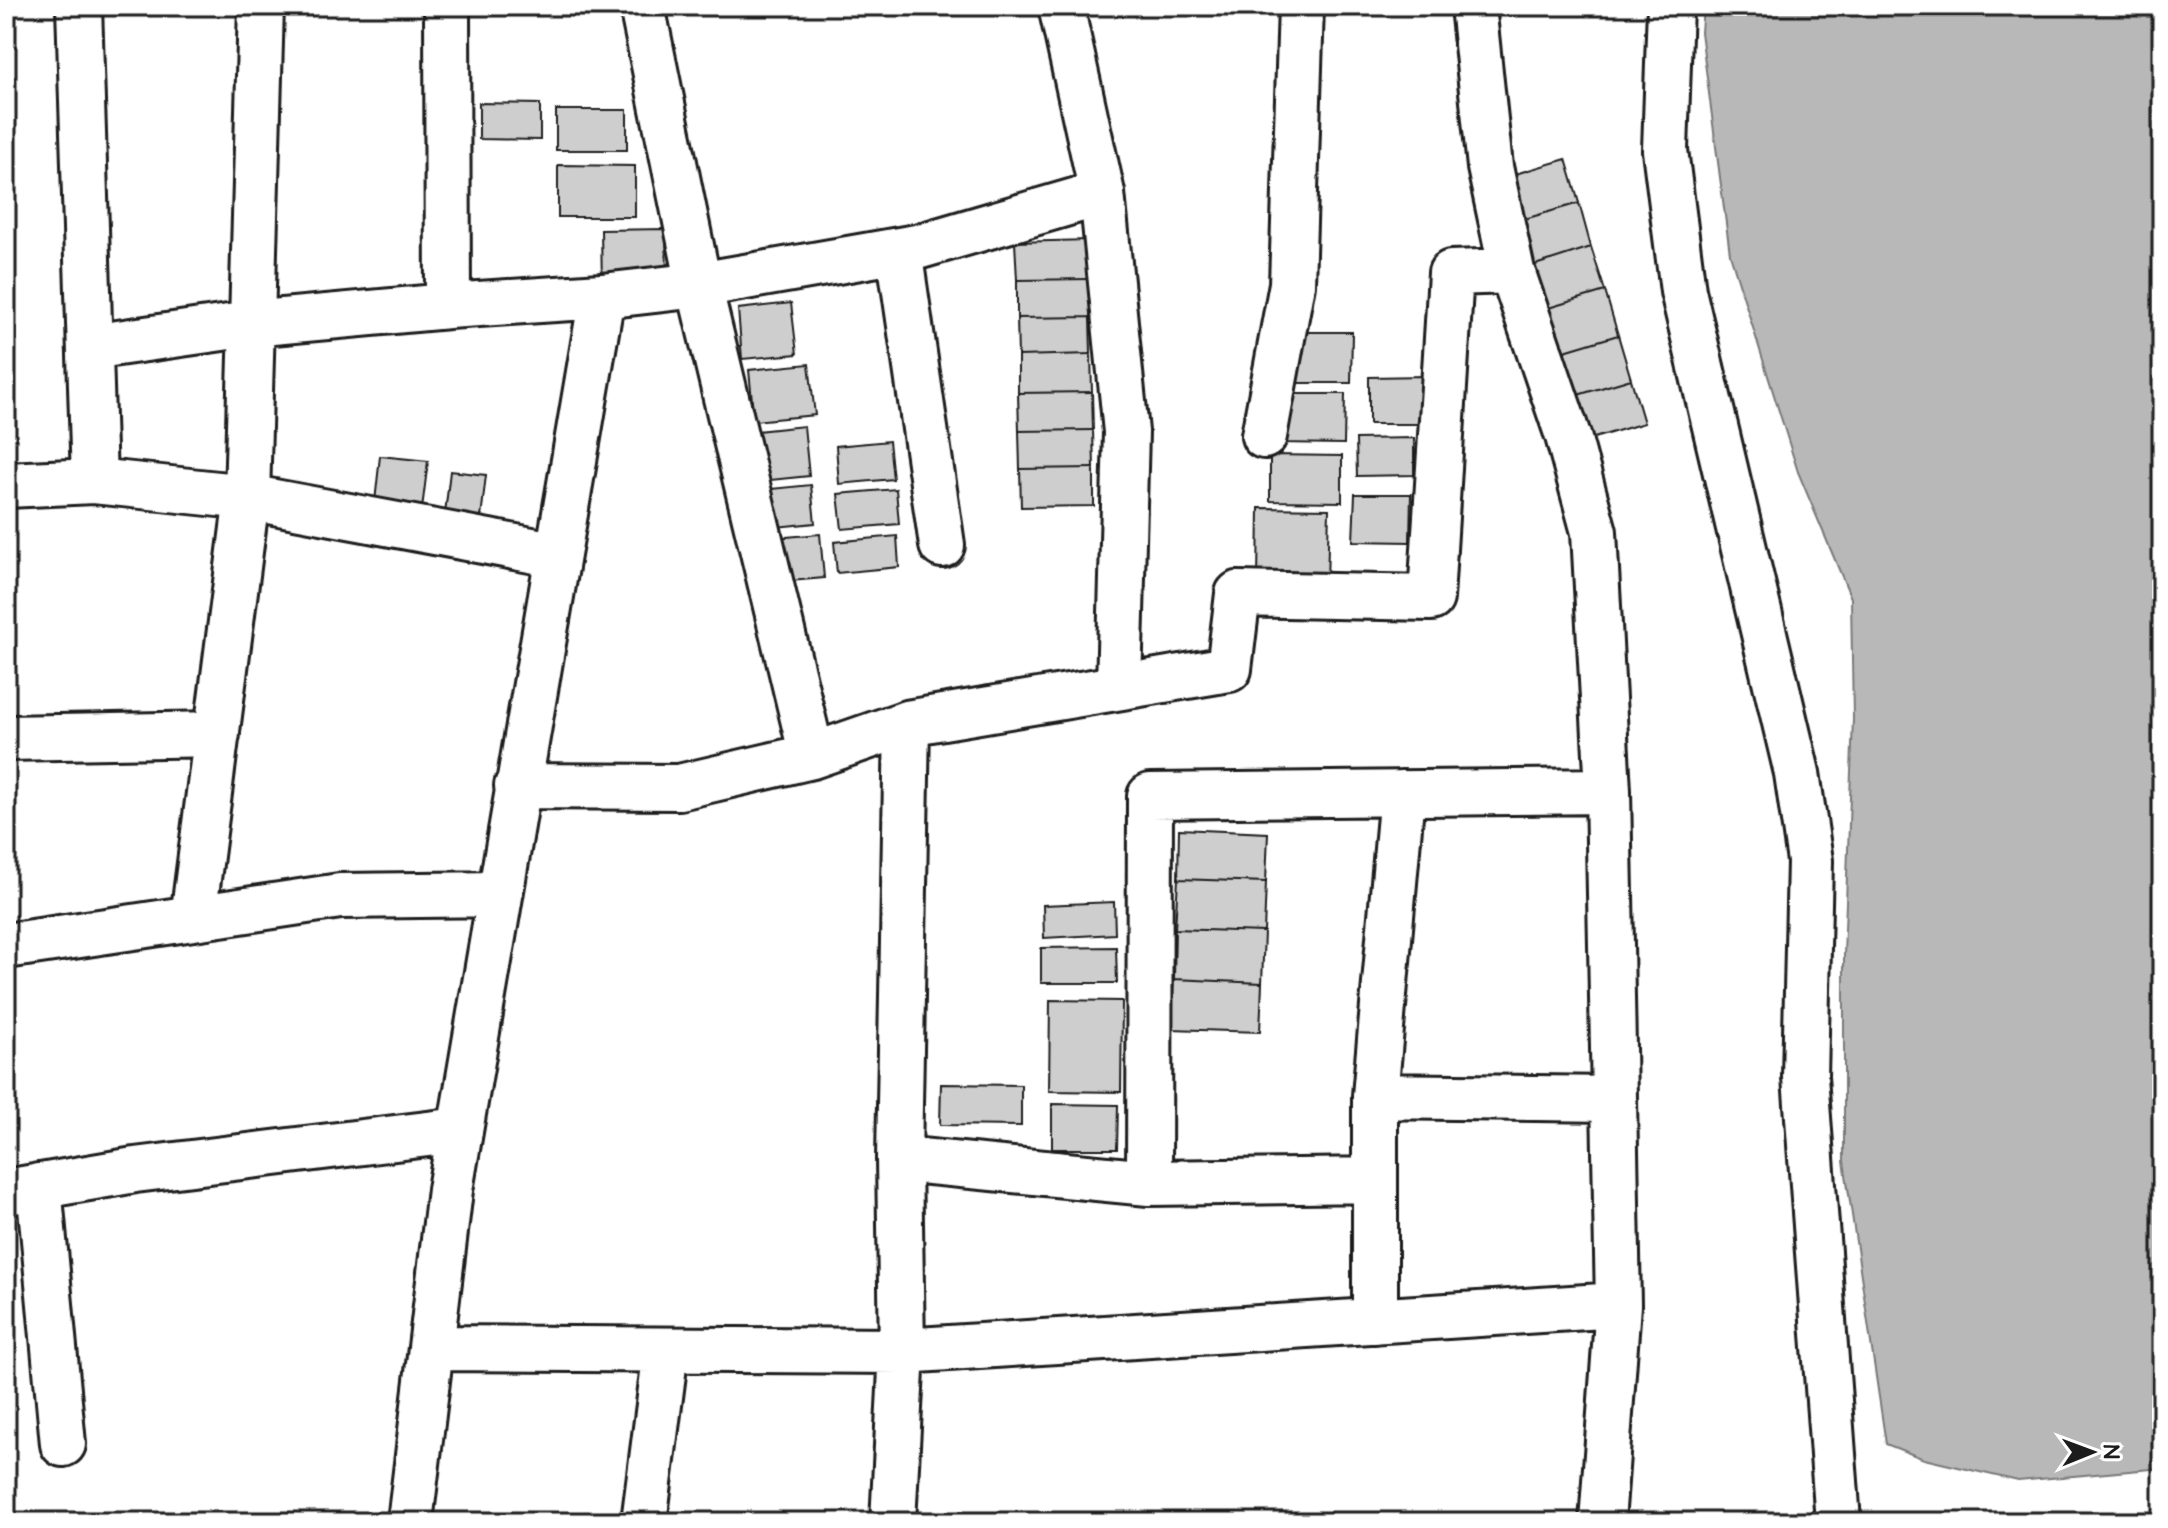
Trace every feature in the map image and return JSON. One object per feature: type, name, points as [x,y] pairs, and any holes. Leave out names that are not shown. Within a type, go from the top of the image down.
[{"type":"street","points":[[79,6],[94,481]]},
{"type":"street","points":[[193,918],[247,497],[261,6]]},
{"type":"street","points":[[447,6],[448,306]]},
{"type":"street","points":[[642,6],[699,285],[812,756]]},
{"type":"street","points":[[1061,6],[1102,193],[1126,432],[1119,687]]},
{"type":"street","points":[[1264,436],[1292,284],[1301,6]]},
{"type":"street","points":[[1473,6],[1490,167],[1512,271],[1568,436],[1594,532],[1608,791],[1618,1305],[1602,1522]]},
{"type":"street","points":[[1670,6],[1665,150],[1683,291],[1797,773],[1810,861],[1805,1077],[1838,1522]]},
{"type":"street","points":[[90,347],[250,324],[602,296],[699,285],[899,250],[1102,193]]},
{"type":"street","points":[[899,250],[942,545]]},
{"type":"street","points":[[517,786],[679,787],[812,756],[907,723],[1229,669],[1238,594],[1431,598],[1451,273],[1512,271]]},
{"type":"street","points":[[410,1522],[460,1130],[602,296]]},
{"type":"street","points":[[6,485],[94,481],[247,497],[558,555]]},
{"type":"street","points":[[893,1522],[902,1351],[899,1159],[907,723]]},
{"type":"street","points":[[6,738],[217,734]]},
{"type":"street","points":[[1149,1183],[1150,796],[1608,791]]},
{"type":"street","points":[[1375,1321],[1375,1096],[1402,793]]},
{"type":"street","points":[[6,946],[340,896],[500,894]]},
{"type":"street","points":[[1375,1096],[1614,1099]]},
{"type":"street","points":[[63,1444],[22,1189],[135,1170],[460,1130]]},
{"type":"street","points":[[899,1159],[1149,1183],[1374,1180]]},
{"type":"street","points":[[431,1348],[902,1351],[1618,1305]]},
{"type":"street","points":[[644,1522],[666,1350]]},
{"type":"shaded area","points":[[1703,6],[2162,6],[2162,1468],[2018,1481],[1924,1459],[1886,1444],[1844,1161],[1844,955],[1853,719],[1851,598],[1798,472],[1730,254],[1701,32]]},
{"type":"building","points":[[479,103],[540,104],[540,140],[479,139]]},
{"type":"building","points":[[556,110],[627,110],[627,150],[556,150]]},
{"type":"building","points":[[1566,159],[1579,203],[1518,221],[1505,177]]},
{"type":"building","points":[[558,165],[635,166],[635,217],[558,217]]},
{"type":"building","points":[[1579,203],[1591,247],[1532,266],[1518,221]]},
{"type":"building","points":[[666,229],[667,284],[602,286],[601,230]]},
{"type":"building","points":[[1089,240],[1090,279],[1017,280],[1015,242]]},
{"type":"building","points":[[1591,247],[1605,291],[1545,309],[1532,266]]},
{"type":"building","points":[[1090,279],[1090,317],[1017,318],[1017,280]]},
{"type":"building","points":[[1605,291],[1618,335],[1558,353],[1545,309]]},
{"type":"building","points":[[791,303],[797,354],[742,359],[738,309]]},
{"type":"building","points":[[1090,317],[1091,354],[1018,356],[1017,318]]},
{"type":"building","points":[[1287,332],[1352,332],[1351,383],[1288,383]]},
{"type":"building","points":[[1618,335],[1631,379],[1571,397],[1558,353]]},
{"type":"building","points":[[1091,354],[1092,392],[1018,393],[1018,356]]},
{"type":"building","points":[[809,364],[815,415],[754,421],[749,370]]},
{"type":"building","points":[[1426,376],[1427,424],[1369,424],[1369,377]]},
{"type":"building","points":[[1631,379],[1644,423],[1584,441],[1571,397]]},
{"type":"building","points":[[1092,392],[1093,430],[1019,431],[1018,393]]},
{"type":"building","points":[[1278,394],[1345,394],[1344,444],[1278,443]]},
{"type":"building","points":[[804,426],[809,476],[761,481],[757,431]]},
{"type":"building","points":[[1093,430],[1094,468],[1020,469],[1019,431]]},
{"type":"building","points":[[1414,438],[1414,475],[1357,476],[1356,439]]},
{"type":"building","points":[[889,441],[893,479],[839,484],[836,446]]},
{"type":"building","points":[[1270,455],[1342,456],[1342,502],[1270,501]]},
{"type":"building","points":[[380,456],[428,461],[421,517],[374,511]]},
{"type":"building","points":[[1094,468],[1094,506],[1021,507],[1020,469]]},
{"type":"building","points":[[450,471],[486,475],[480,526],[444,522]]},
{"type":"building","points":[[811,485],[815,523],[766,528],[762,490]]},
{"type":"building","points":[[896,489],[899,524],[842,529],[838,494]]},
{"type":"building","points":[[1355,494],[1411,494],[1410,542],[1353,541]]},
{"type":"building","points":[[1259,508],[1329,509],[1327,583],[1258,582]]},
{"type":"building","points":[[820,534],[824,578],[779,582],[775,538]]},
{"type":"building","points":[[897,536],[899,567],[837,573],[834,542]]},
{"type":"building","points":[[1179,829],[1268,833],[1266,882],[1178,879]]},
{"type":"building","points":[[1178,879],[1266,882],[1264,932],[1175,929]]},
{"type":"building","points":[[1114,902],[1115,934],[1044,938],[1043,905]]},
{"type":"building","points":[[1175,929],[1264,932],[1262,983],[1174,979]]},
{"type":"building","points":[[1116,947],[1117,983],[1041,983],[1041,948]]},
{"type":"building","points":[[1174,979],[1262,983],[1260,1032],[1171,1029]]},
{"type":"building","points":[[1050,1000],[1122,1001],[1121,1092],[1049,1091]]},
{"type":"building","points":[[941,1084],[1021,1085],[1021,1126],[940,1125]]},
{"type":"building","points":[[1052,1104],[1118,1105],[1117,1149],[1052,1149]]}]
